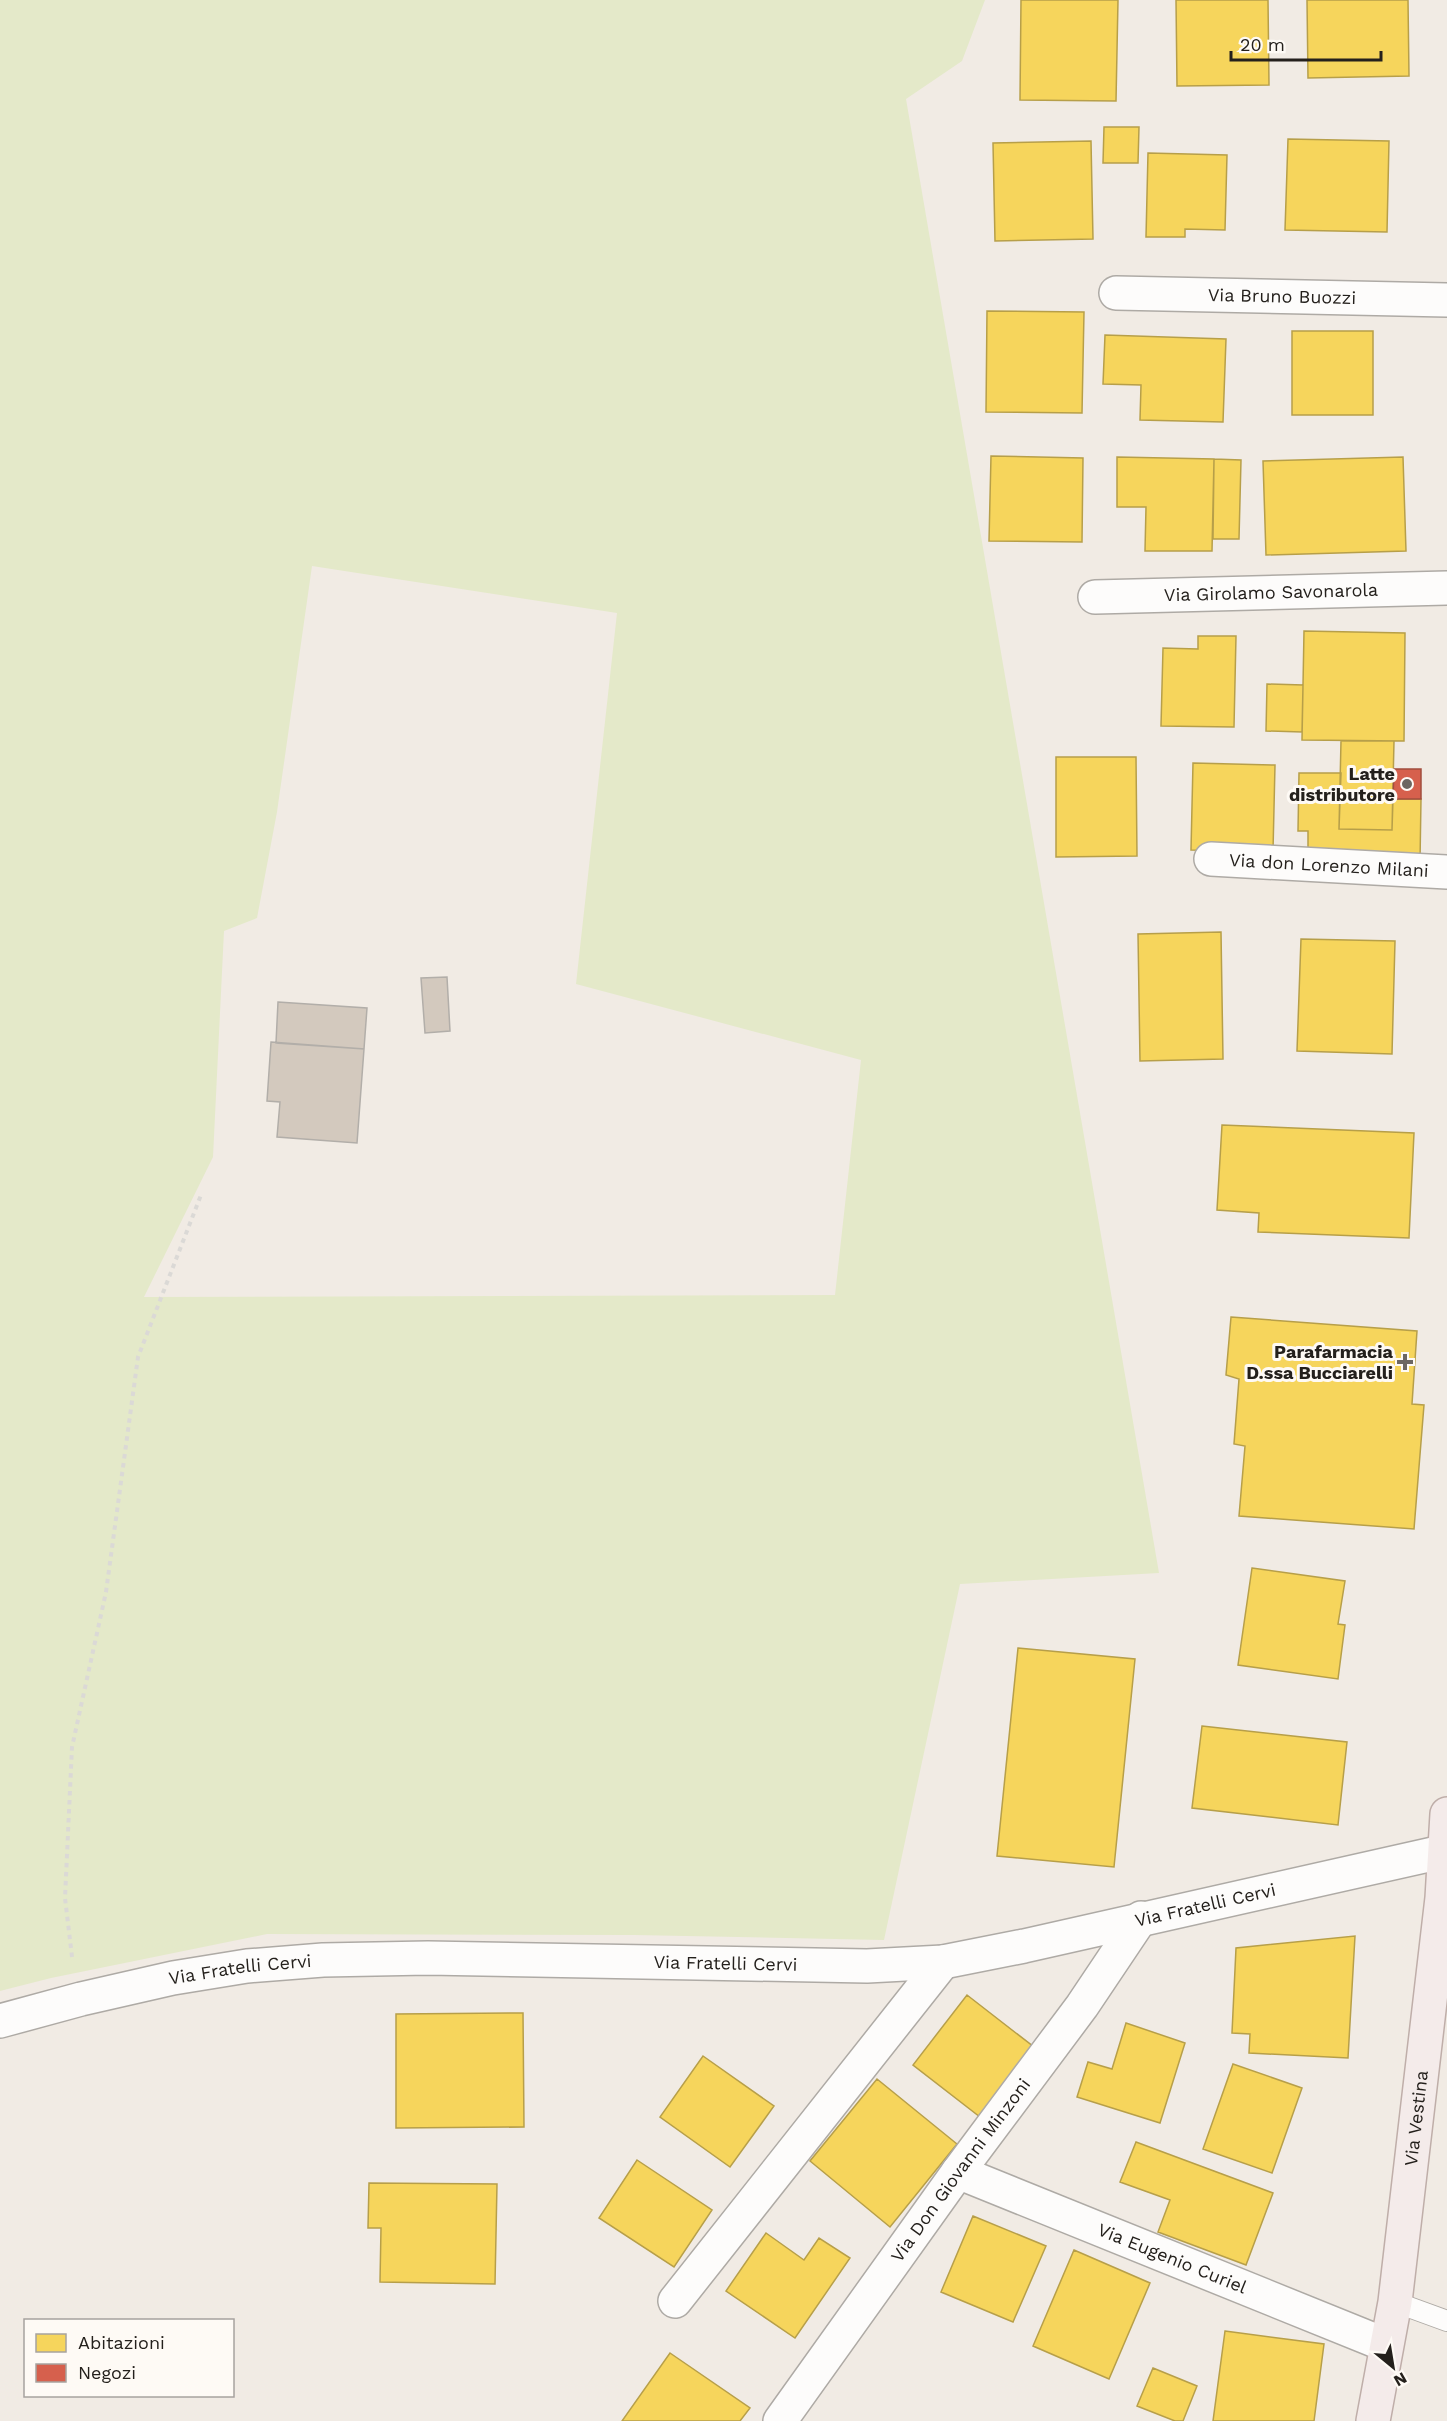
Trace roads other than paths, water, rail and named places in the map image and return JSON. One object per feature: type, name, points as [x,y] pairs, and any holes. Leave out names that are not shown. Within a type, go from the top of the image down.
[{"type":"main road","name":"Via Vestina","points":[[1373,2421],[1395,2302],[1446,1851],[1447,1814]]},
{"type":"street","name":"Via Bruno Buozzi","points":[[1116,293],[1447,300]]},
{"type":"street","name":"Via Girolamo Savonarola","points":[[1095,597],[1447,588]]},
{"type":"street","name":"Via don Lorenzo Milani","points":[[1211,859],[1447,872]]},
{"type":"street","name":"Via Fratelli Cervi","points":[[0,2021],[81,1998],[219,1970],[323,1960],[428,1958],[867,1966],[943,1962],[1024,1947],[1141,1918],[1446,1851]]},
{"type":"street","name":"Via Don Giovanni Minzoni","points":[[792,2418],[958,2172],[1082,2006],[1141,1918]]},
{"type":"street","points":[[675,2301],[943,1962]]},
{"type":"street","name":"Via Eugenio Curiel","points":[[958,2172],[1386,2345]]},
{"type":"lane","points":[[1395,2302],[1447,2321]]},
{"type":"place","name":"Latte distributore","points":[[1407,784]]},
{"type":"place","name":"Parafarmacia D.ssa Bucciarelli","points":[[1405,1362]]}]
